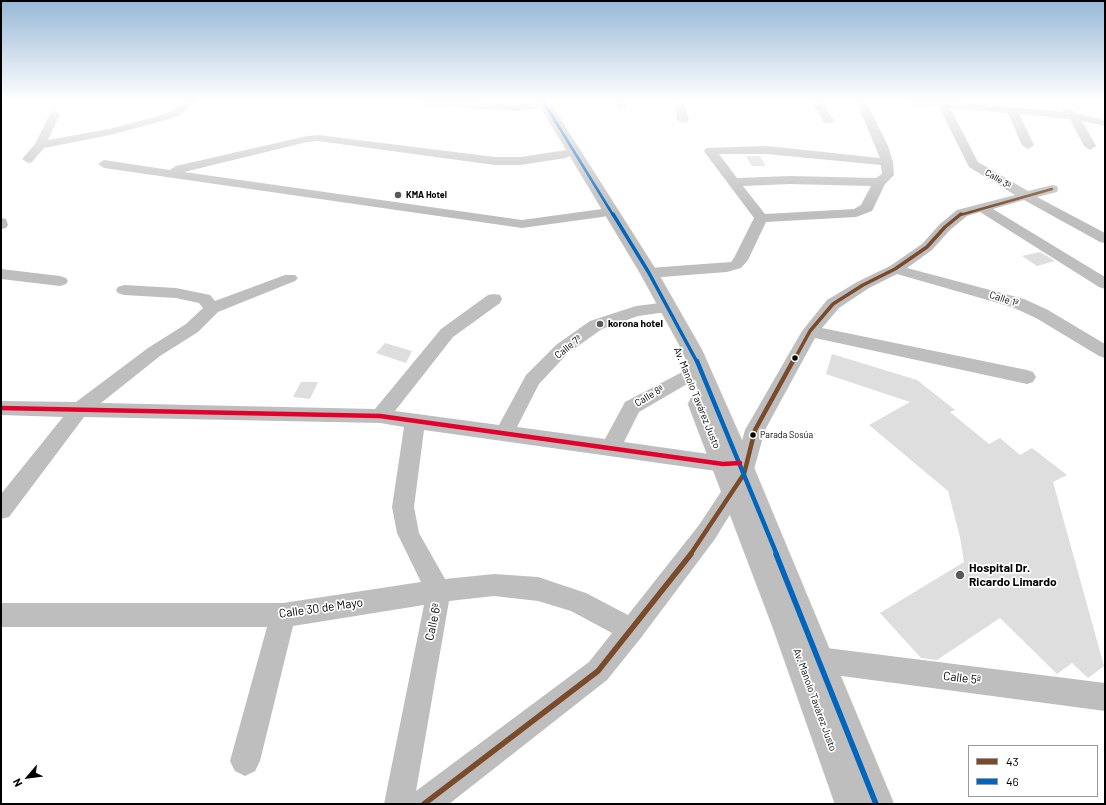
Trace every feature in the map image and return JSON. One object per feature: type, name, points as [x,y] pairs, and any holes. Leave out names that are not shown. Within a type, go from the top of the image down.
[{"type":"main road","name":"Av. Manolo Tavárez Justo","points":[[558,139],[602,213],[662,308],[692,350],[735,473],[810,661],[876,804]]},
{"type":"main road","name":"Av. Manolo Tavárez Justo","points":[[563,139],[648,272],[688,374],[735,473]]},
{"type":"main road","name":"Av. Manolo Tavárez Justo","points":[[810,661],[853,804]]},
{"type":"street","points":[[28,159],[40,145],[43,139]]},
{"type":"street","points":[[40,145],[75,139]]},
{"type":"street","points":[[165,173],[312,139]]},
{"type":"street","points":[[322,139],[496,161],[520,161],[566,154]]},
{"type":"street","points":[[761,218],[856,213],[863,211],[867,208],[879,182],[888,175],[887,162],[879,139]]},
{"type":"street","name":"Calle 3ª","points":[[960,139],[973,164],[1026,196],[1105,239]]},
{"type":"street","points":[[1025,139],[1028,145]]},
{"type":"street","points":[[1086,139],[1090,146]]},
{"type":"street","points":[[761,218],[710,151],[767,150],[887,162]]},
{"type":"street","points":[[104,164],[522,224],[602,213]]},
{"type":"street","points":[[734,182],[790,180],[879,182]]},
{"type":"street","points":[[424,804],[598,672],[707,532],[735,473],[749,449],[755,430],[810,332],[833,304],[862,285],[895,269],[927,247],[945,226],[962,213],[1052,189]]},
{"type":"street","points":[[982,208],[1105,284]]},
{"type":"street","points":[[648,272],[727,267],[736,265],[741,260],[761,218]]},
{"type":"street","name":"Calle 1ª","points":[[895,269],[1018,303],[1042,314],[1105,352]]},
{"type":"street","points":[[1,274],[60,281]]},
{"type":"street","points":[[1,510],[80,410],[154,352],[192,328],[212,308],[290,278]]},
{"type":"street","points":[[124,290],[176,293],[204,299],[212,308]]},
{"type":"street","points":[[380,416],[413,373],[447,333],[494,299]]},
{"type":"street","name":"Calle 7ª","points":[[504,434],[532,380],[562,349],[596,325],[636,311],[662,308]]},
{"type":"street","points":[[810,332],[1027,377]]},
{"type":"street","name":"Calle 8ª","points":[[610,449],[632,407],[688,374]]},
{"type":"street","points":[[1,408],[380,416],[610,449],[735,473]]},
{"type":"street","name":"Calle 6ª","points":[[399,804],[420,685],[439,591],[420,559],[408,533],[403,507],[415,422]]},
{"type":"street","name":"Calle 30 de Mayo","points":[[1,615],[283,615],[439,591],[494,586],[538,589],[577,601],[631,630]]},
{"type":"street","points":[[245,761],[283,615]]},
{"type":"street","name":"Calle 5ª","points":[[810,661],[1105,697]]},
{"type":"building","points":[[746,156],[760,156],[766,166],[752,166]]},
{"type":"building","points":[[1040,252],[1055,261],[1037,266],[1022,256]]},
{"type":"building","points":[[385,343],[412,351],[406,363],[376,353]]},
{"type":"building","points":[[832,354],[917,380],[955,410],[950,412],[989,444],[1000,438],[1020,455],[1032,448],[1067,475],[1053,482],[1104,666],[1088,678],[1072,663],[1057,674],[1000,618],[937,660],[921,658],[880,613],[964,562],[960,537],[948,491],[869,425],[910,402],[826,374]]},
{"type":"building","points":[[301,382],[318,382],[310,399],[293,397]]},
{"type":"transit line","name":"46","points":[[566,139],[649,273],[692,350],[740,463],[876,804]]},
{"type":"transit line","name":"43","points":[[424,804],[598,671],[673,578],[707,532],[744,474],[749,449],[755,430],[810,331],[833,304],[863,285],[895,269],[927,247],[945,227],[962,213],[1052,189]]},
{"type":"transit line","points":[[1,408],[380,416],[723,464],[740,463]]},
{"type":"place","name":"KMA Hotel","points":[[398,195]]},
{"type":"place","name":"korona hotel","points":[[600,324]]},
{"type":"place","name":"Parada Sosúa","points":[[753,435]]},
{"type":"place","name":"Hospital Dr. Ricardo Limardo","points":[[960,575]]}]
